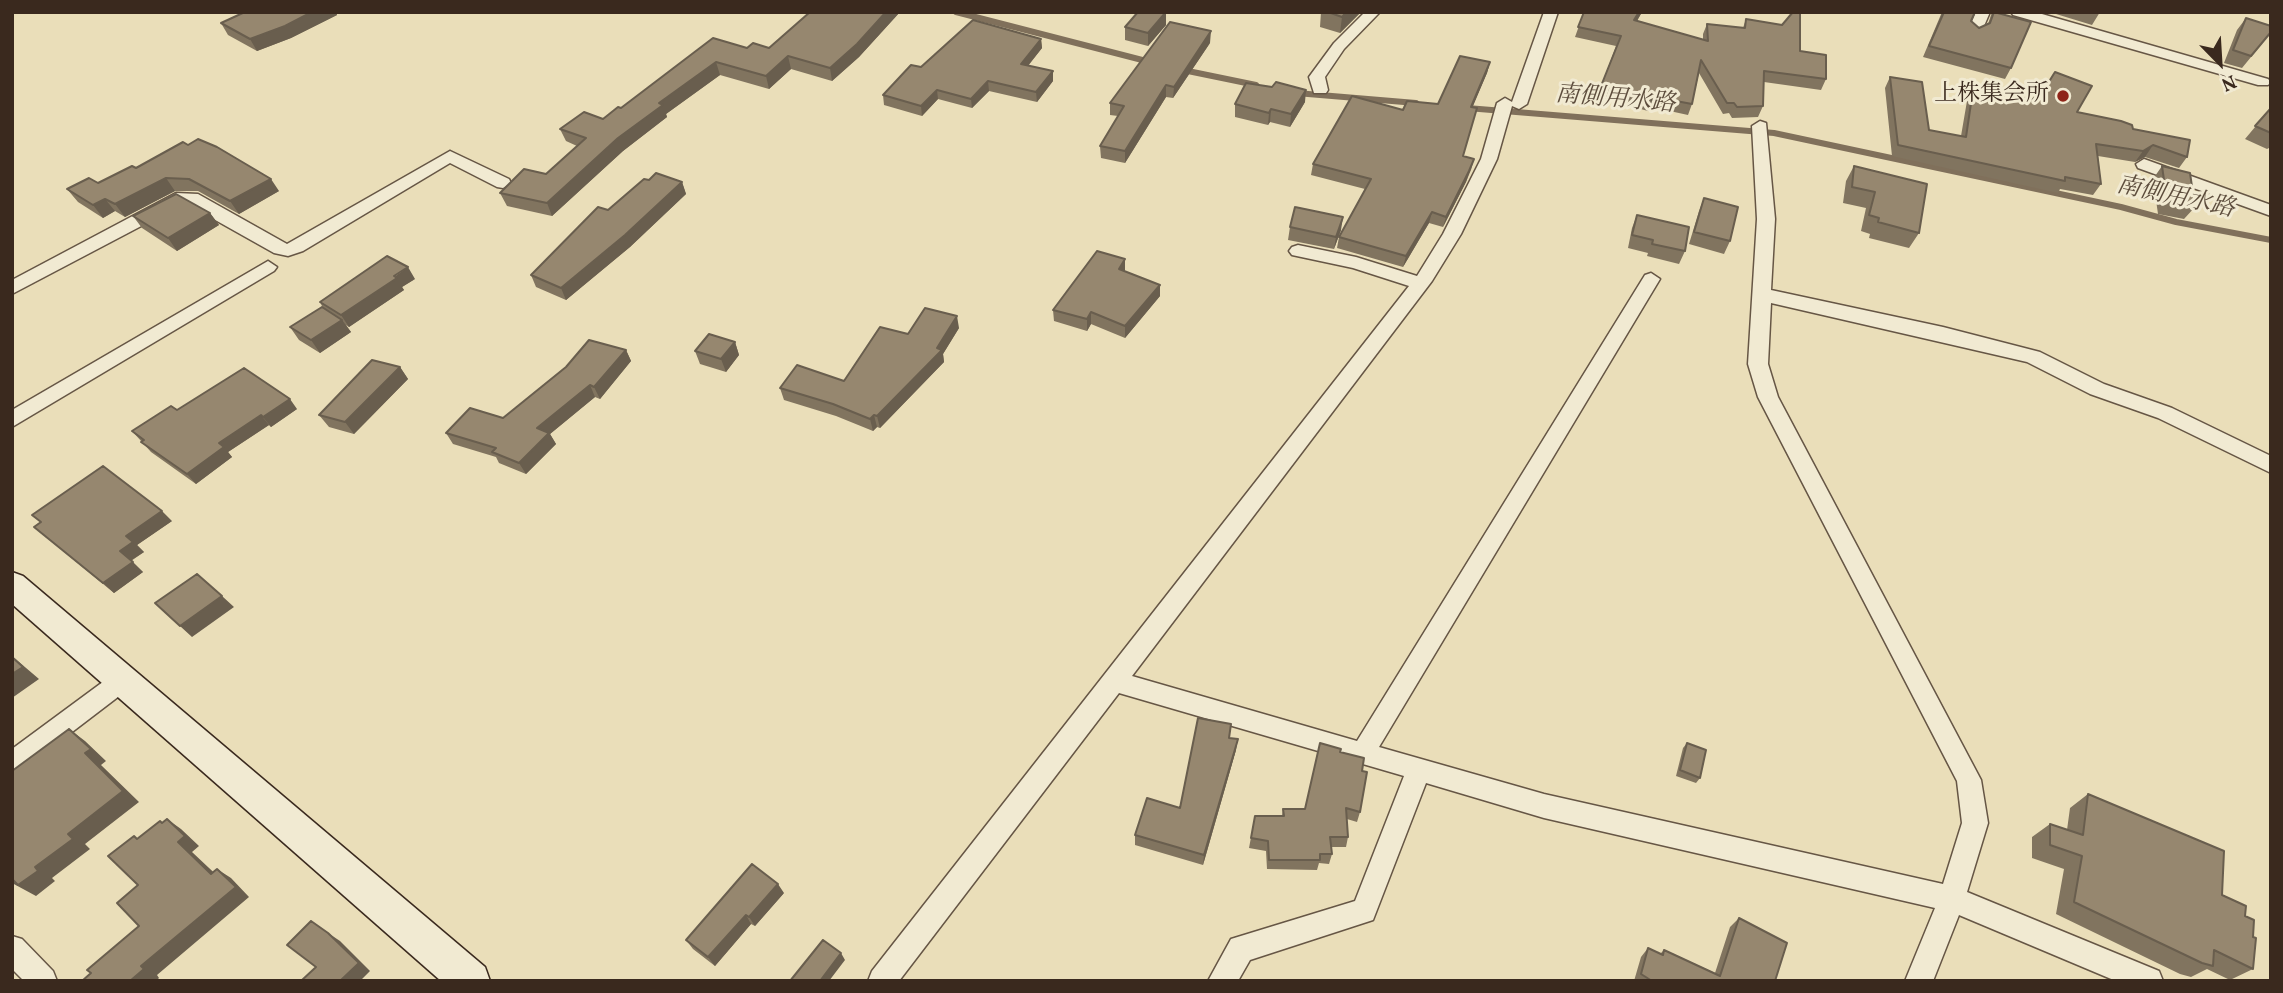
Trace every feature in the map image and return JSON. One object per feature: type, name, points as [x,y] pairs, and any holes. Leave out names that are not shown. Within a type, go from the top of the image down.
[{"type":"street","points":[[1320,90],[1317,77],[1339,46],[1373,12]]},
{"type":"street","points":[[882,981],[1421,284],[1452,234],[1489,159],[1551,12]]},
{"type":"street","points":[[1974,33],[1983,12]]},
{"type":"street","points":[[2018,12],[2037,15],[2263,82]]},
{"type":"street","points":[[1760,126],[1766,219],[1758,364],[1768,397],[1969,780],[1975,823],[1952,899],[1919,981]]},
{"type":"street","points":[[12,288],[182,197],[192,198],[280,249],[288,250],[450,156],[503,183]]},
{"type":"street","points":[[2144,164],[2271,211]]},
{"type":"street","points":[[1298,251],[1356,263],[1421,284]]},
{"type":"street","points":[[12,420],[268,267]]},
{"type":"street","points":[[1362,754],[1651,279]]},
{"type":"street","points":[[1760,294],[1943,334],[2032,358],[2097,389],[2165,413],[2271,465]]},
{"type":"street","points":[[12,585],[471,981]]},
{"type":"street","points":[[12,763],[123,680]]},
{"type":"street","points":[[1114,681],[1544,806],[1952,899],[2149,981]]},
{"type":"street","points":[[1222,981],[1241,949],[1364,911],[1418,771]]},
{"type":"street","points":[[14,953],[43,981]]},
{"type":"building","points":[[245,12],[312,12],[250,39],[221,23]]},
{"type":"building","points":[[810,12],[886,12],[857,44],[830,68],[788,56],[766,76],[716,62],[659,103],[663,105],[618,138],[547,203],[500,193],[524,169],[546,174],[586,138],[560,129],[584,112],[603,119],[713,38],[747,48],[753,43],[769,48]]},
{"type":"building","points":[[1138,12],[1166,12],[1148,33],[1125,27]]},
{"type":"building","points":[[1328,12],[1346,12],[1342,17]]},
{"type":"building","points":[[1584,12],[1639,12],[1634,20],[1708,41],[1707,24],[1745,28],[1746,19],[1782,25],[1793,12],[1800,12],[1800,51],[1826,55],[1826,79],[1764,71],[1763,106],[1737,107],[1734,103],[1727,103],[1701,60],[1692,104],[1660,98],[1652,100],[1601,86],[1621,36],[1578,27]]},
{"type":"building","points":[[1944,12],[1975,12],[1971,21],[1979,28],[1990,23],[1994,12],[2031,22],[2011,68],[1929,46]]},
{"type":"building","points":[[2246,18],[2271,26],[2271,32],[2251,56],[2233,50]]},
{"type":"building","points":[[973,20],[1041,39],[1021,64],[1053,71],[1036,92],[988,81],[971,99],[937,90],[921,106],[883,95],[911,65],[921,67]]},
{"type":"building","points":[[1170,22],[1211,31],[1174,87],[1166,85],[1125,151],[1100,146],[1124,106],[1110,103]]},
{"type":"building","points":[[1460,56],[1490,62],[1471,107],[1477,108],[1463,156],[1474,159],[1446,217],[1432,212],[1406,256],[1339,237],[1371,179],[1313,164],[1352,96],[1403,110],[1407,101],[1438,104]]},
{"type":"building","points":[[2055,72],[2092,86],[2077,112],[2121,121],[2132,125],[2133,129],[2190,140],[2187,157],[2153,145],[2143,151],[2096,144],[2101,184],[2065,177],[2065,181],[1898,145],[1890,77],[1922,82],[1929,130],[1966,137],[1973,90],[2036,100],[2039,86],[2045,88]]},
{"type":"building","points":[[1276,82],[1306,90],[1291,114],[1271,109],[1269,113],[1235,104],[1246,83],[1272,87]]},
{"type":"building","points":[[2271,108],[2271,133],[2255,126]]},
{"type":"building","points":[[198,139],[217,147],[271,179],[230,201],[189,179],[166,178],[115,204],[105,199],[93,205],[67,189],[89,178],[98,183],[132,166],[136,168],[183,142],[188,145]]},
{"type":"building","points":[[1854,166],[1927,184],[1919,233],[1878,222],[1879,218],[1869,215],[1875,192],[1852,187]]},
{"type":"building","points":[[2162,166],[2190,173],[2195,207],[2167,201]]},
{"type":"building","points":[[656,173],[682,182],[625,235],[561,288],[531,275],[598,207],[608,210],[644,179],[649,180]]},
{"type":"building","points":[[176,194],[210,213],[168,238],[133,216]]},
{"type":"building","points":[[1704,198],[1738,207],[1730,241],[1694,232]]},
{"type":"building","points":[[1295,207],[1343,217],[1336,237],[1290,227]]},
{"type":"building","points":[[1637,215],[1689,227],[1685,251],[1652,244],[1653,240],[1632,235]]},
{"type":"building","points":[[1097,251],[1125,259],[1119,269],[1160,285],[1125,326],[1091,312],[1087,319],[1053,310]]},
{"type":"building","points":[[387,256],[408,267],[394,276],[397,278],[341,315],[320,302]]},
{"type":"building","points":[[322,307],[342,320],[311,340],[290,327]]},
{"type":"building","points":[[925,308],[957,316],[937,348],[942,350],[877,416],[874,415],[870,419],[833,404],[780,388],[797,365],[844,381],[880,327],[908,334]]},
{"type":"building","points":[[709,334],[735,342],[721,359],[695,351]]},
{"type":"building","points":[[589,340],[626,350],[594,387],[590,385],[537,428],[549,433],[519,463],[492,452],[496,448],[446,433],[470,408],[503,418],[566,367]]},
{"type":"building","points":[[372,360],[400,367],[345,422],[319,415]]},
{"type":"building","points":[[244,368],[290,399],[219,443],[224,447],[187,474],[141,442],[144,440],[132,431],[171,406],[177,410]]},
{"type":"building","points":[[103,466],[162,511],[126,536],[133,542],[120,551],[133,562],[103,583],[34,527],[41,522],[32,515]]},
{"type":"building","points":[[197,574],[222,596],[180,626],[155,603]]},
{"type":"building","points":[[12,657],[23,667],[12,674]]},
{"type":"building","points":[[1198,718],[1231,724],[1229,738],[1238,739],[1204,855],[1135,835],[1147,798],[1180,808]]},
{"type":"building","points":[[69,729],[91,749],[85,753],[123,791],[68,834],[73,839],[35,867],[38,871],[18,885],[12,879],[12,771]]},
{"type":"building","points":[[1320,743],[1364,758],[1362,771],[1367,772],[1360,812],[1346,808],[1348,837],[1330,837],[1332,854],[1320,854],[1320,860],[1269,860],[1268,841],[1251,838],[1255,816],[1284,816],[1283,809],[1305,809]]},
{"type":"building","points":[[1687,743],[1706,750],[1700,778],[1680,770]]},
{"type":"building","points":[[2088,794],[2224,851],[2222,895],[2246,906],[2245,916],[2254,920],[2253,937],[2256,938],[2253,969],[2214,950],[2213,966],[2202,963],[2074,902],[2082,856],[2050,845],[2050,824],[2083,835]]},
{"type":"building","points":[[167,819],[185,836],[178,842],[211,874],[217,869],[236,887],[141,966],[144,969],[130,981],[82,981],[91,973],[87,970],[139,926],[117,903],[138,885],[108,856],[134,836],[137,839],[160,821],[162,823]]},
{"type":"building","points":[[752,864],[778,884],[708,957],[686,940]]},
{"type":"building","points":[[1739,918],[1787,943],[1775,981],[1652,981],[1641,974],[1648,948],[1663,955],[1664,950],[1720,976]]},
{"type":"building","points":[[311,921],[328,933],[359,963],[340,981],[301,981],[316,967],[287,945]]},
{"type":"building","points":[[823,940],[841,953],[820,981],[790,981]]},
{"type":"waterway","name":"南側用水路","points":[[956,12],[1150,62]]},
{"type":"waterway","name":"南側用水路","points":[[1183,70],[1256,85]]},
{"type":"waterway","name":"南側用水路","points":[[1296,93],[1416,103]]},
{"type":"waterway","name":"南側用水路","points":[[1467,108],[1774,133],[2121,207],[2176,222],[2271,240]]},
{"type":"place","name":"上株集会所","points":[[2063,96]]}]
